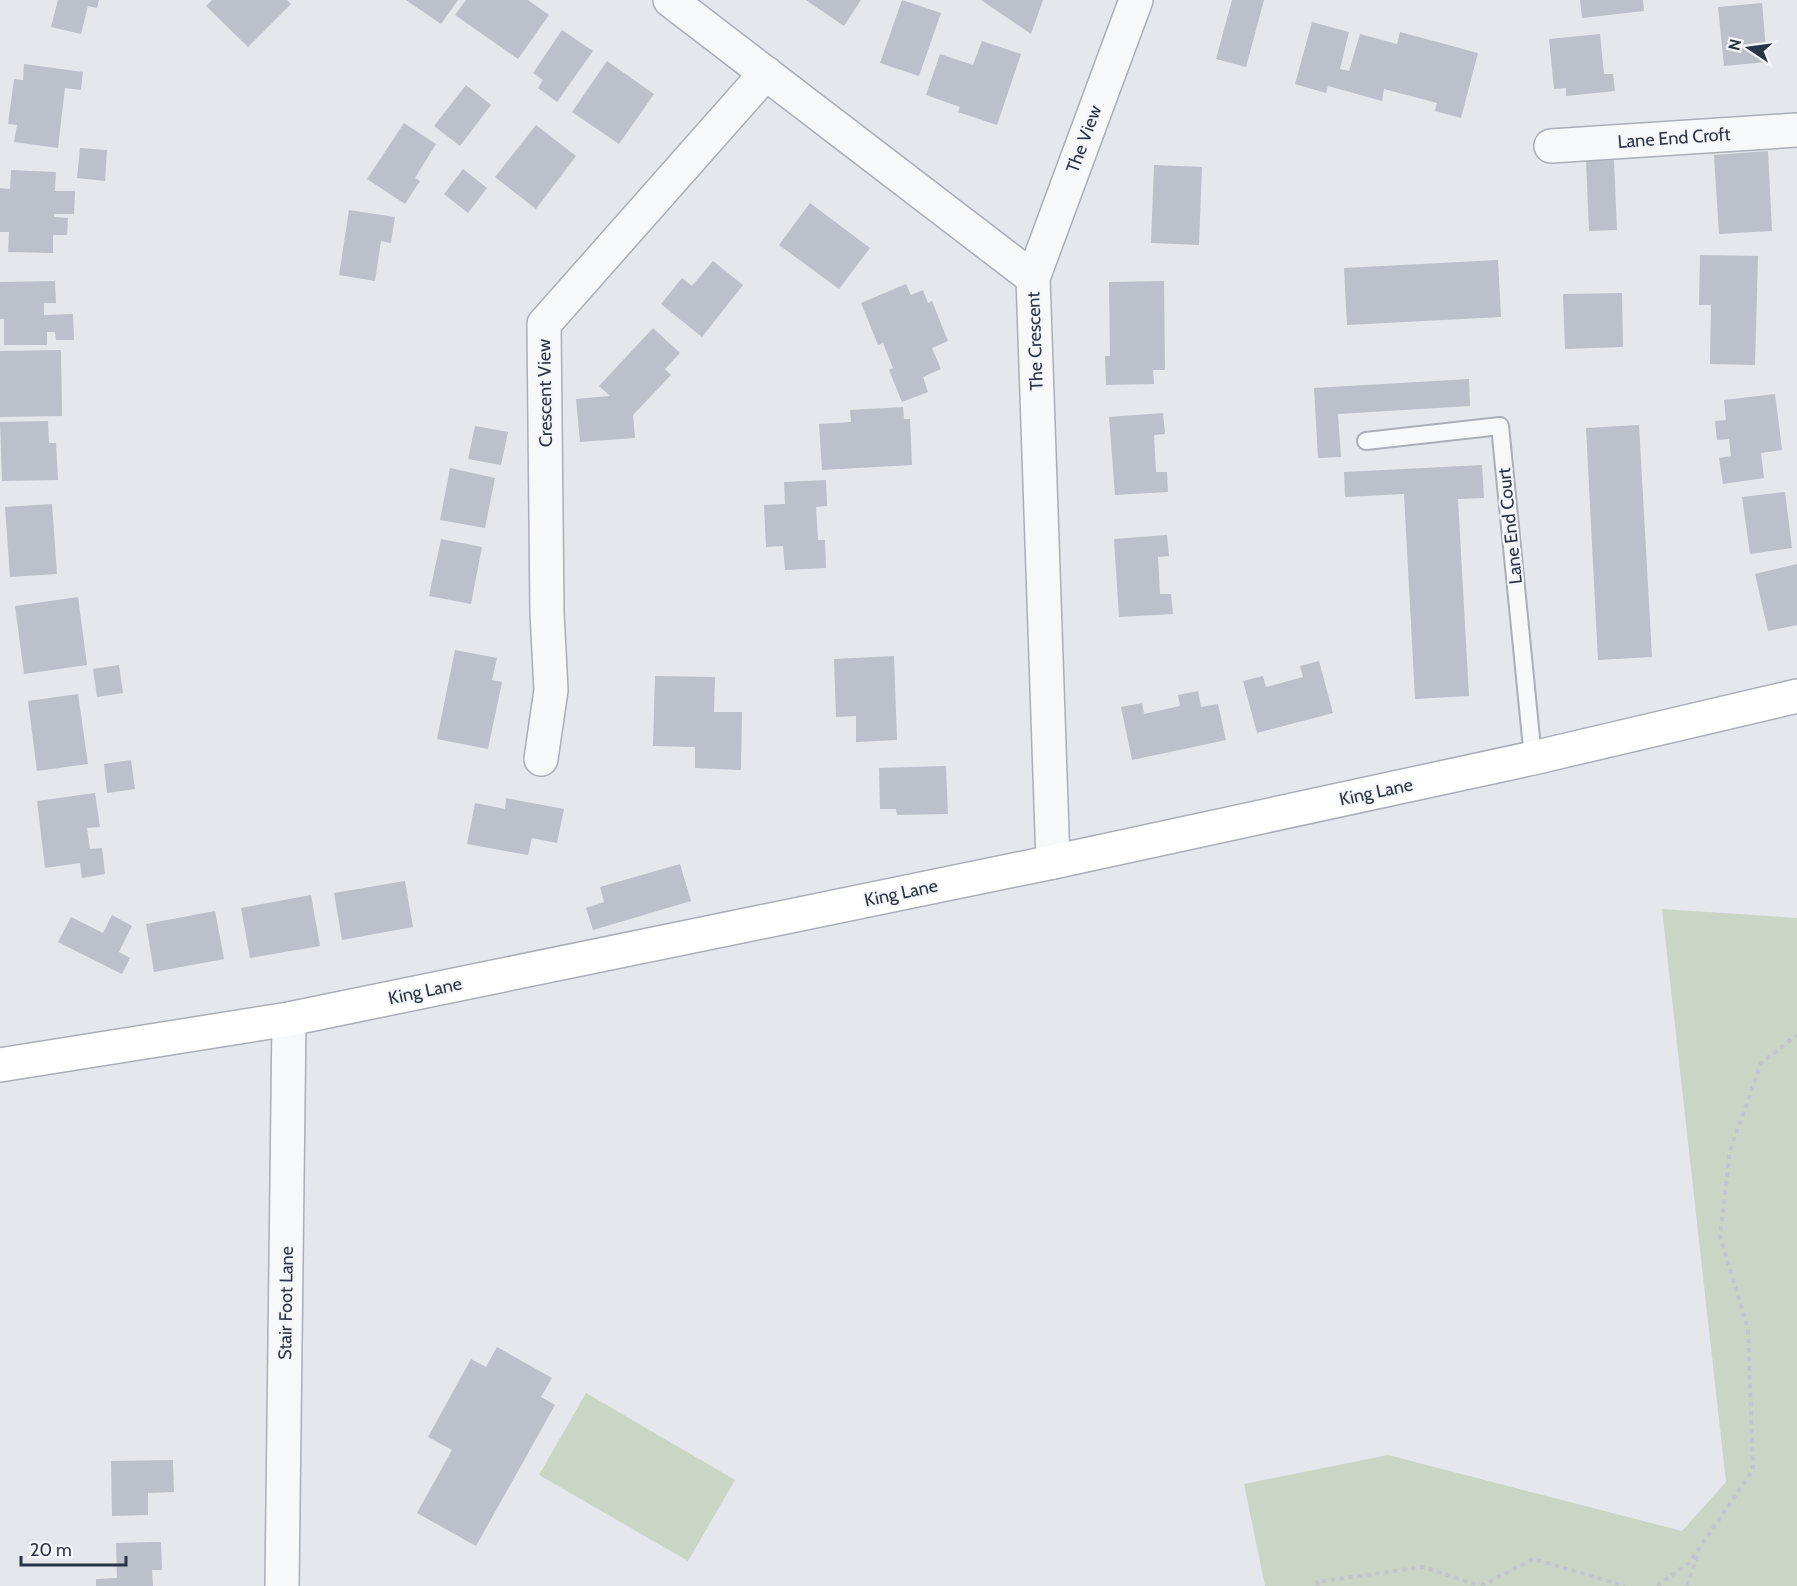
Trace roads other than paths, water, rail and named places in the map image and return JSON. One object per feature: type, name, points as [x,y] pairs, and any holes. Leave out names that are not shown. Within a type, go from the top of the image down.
[{"type":"street","name":"The Crescent","points":[[670,0],[1033,278],[1053,862]]},
{"type":"street","name":"The View","points":[[1033,278],[1136,0]]},
{"type":"street","name":"Crescent View","points":[[541,759],[551,690],[547,613],[544,324],[766,73]]},
{"type":"street","name":"Lane End Croft","points":[[1551,146],[1797,130]]},
{"type":"street","name":"King Lane","points":[[0,1065],[289,1019],[1053,862],[1533,759],[1797,696]]},
{"type":"street","name":"Stair Foot Lane","points":[[282,1586],[289,1019]]},
{"type":"lane","name":"Lane End Court","points":[[1366,441],[1500,426],[1533,759]]}]
